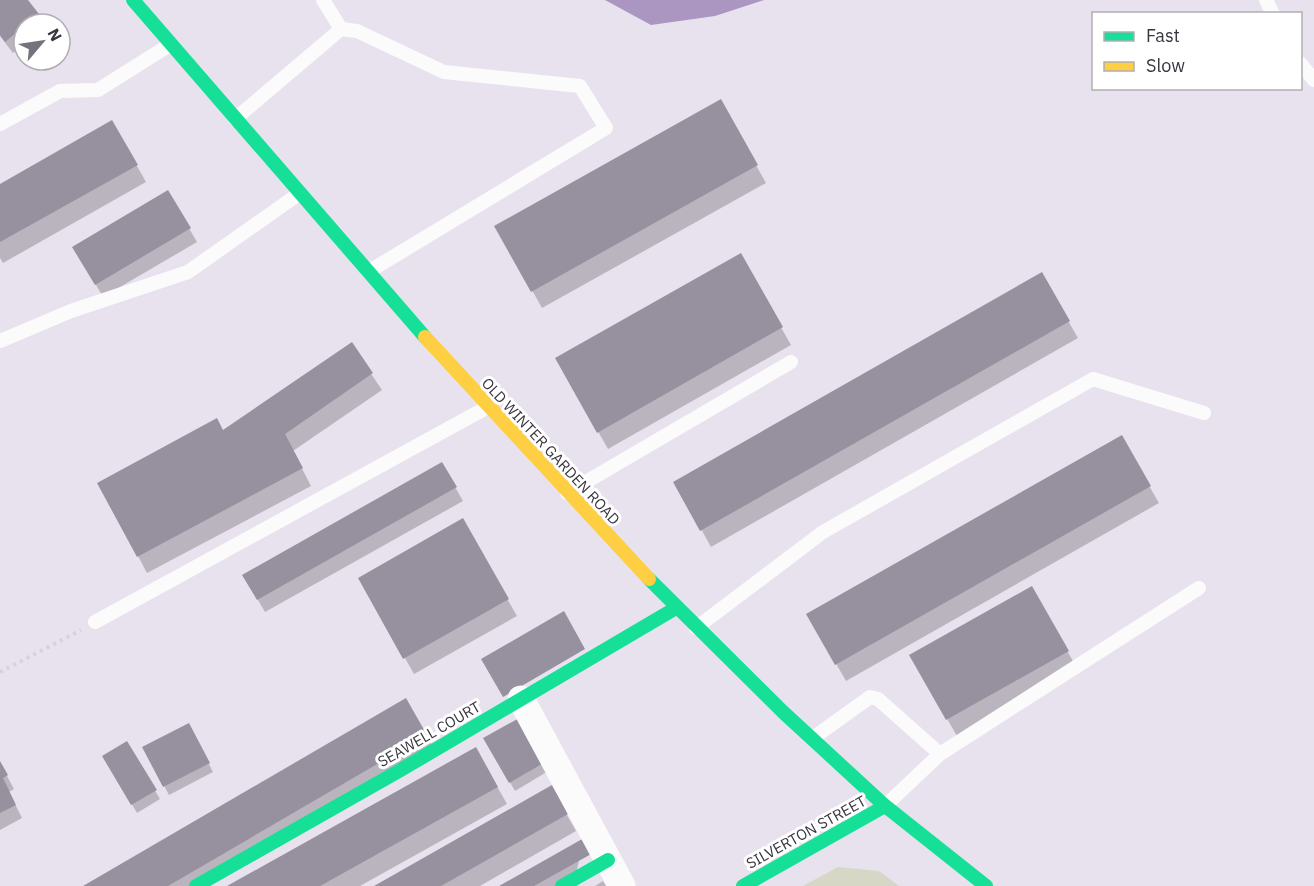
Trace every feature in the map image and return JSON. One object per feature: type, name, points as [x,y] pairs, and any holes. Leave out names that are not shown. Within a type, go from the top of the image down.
[{"type":"main road","name":"OLD WINTER GARDEN ROAD","points":[[133,0],[486,408],[676,608],[885,806],[986,886]]},
{"type":"main road","name":"SEAWELL COURT","points":[[196,886],[676,608]]},
{"type":"main road","name":"SILVERTON STREET","points":[[743,886],[885,806]]},
{"type":"main road","points":[[562,886],[608,860]]},
{"type":"street","points":[[521,699],[622,886]]},
{"type":"lane","points":[[323,0],[341,29]]},
{"type":"lane","points":[[236,119],[341,29],[357,31],[444,72],[580,86],[606,128],[368,272]]},
{"type":"lane","points":[[0,124],[60,91],[98,90],[134,70],[171,44]]},
{"type":"lane","points":[[1302,65],[1314,80]]},
{"type":"lane","points":[[0,341],[71,311],[188,272],[300,193]]},
{"type":"lane","points":[[567,493],[791,362]]},
{"type":"lane","points":[[696,628],[823,532],[1093,379],[1204,413]]},
{"type":"lane","points":[[95,622],[486,408]]},
{"type":"lane","points":[[885,806],[940,754],[1199,588]]},
{"type":"lane","points":[[813,738],[870,697],[878,699],[940,754]]},
{"type":"path","points":[[0,672],[95,622]]},
{"type":"green space","points":[[838,867],[879,871],[899,886],[803,886]]},
{"type":"shaded area","points":[[605,0],[764,0],[715,16],[651,25]]},
{"type":"building","points":[[0,0],[28,0],[37,12],[12,12],[12,36],[5,42],[0,35]]},
{"type":"building","points":[[721,99],[758,165],[531,292],[494,226]]},
{"type":"building","points":[[112,120],[138,165],[0,242],[0,184]]},
{"type":"building","points":[[168,190],[191,228],[95,285],[72,247]]},
{"type":"building","points":[[741,253],[783,327],[597,433],[555,358]]},
{"type":"building","points":[[1042,272],[1070,321],[700,531],[673,482]]},
{"type":"building","points":[[352,342],[373,373],[285,434],[303,468],[137,557],[97,483],[217,418],[223,430]]},
{"type":"building","points":[[1122,435],[1151,486],[835,665],[806,614]]},
{"type":"building","points":[[442,462],[457,487],[257,600],[242,575]]},
{"type":"building","points":[[463,518],[509,599],[403,659],[358,578]]},
{"type":"building","points":[[1032,586],[1069,651],[946,720],[909,655]]},
{"type":"building","points":[[564,611],[585,649],[503,697],[481,659]]},
{"type":"building","points":[[406,698],[427,735],[168,886],[83,886]]},
{"type":"building","points":[[521,717],[547,761],[509,783],[483,738]]},
{"type":"building","points":[[189,723],[210,763],[163,787],[142,747]]},
{"type":"building","points":[[127,741],[157,790],[131,805],[102,756]]},
{"type":"building","points":[[476,747],[498,787],[320,886],[227,886]]},
{"type":"building","points":[[0,761],[8,775],[3,778],[16,805],[0,813]]},
{"type":"building","points":[[552,785],[568,814],[441,886],[374,886]]},
{"type":"building","points":[[584,838],[593,853],[534,886],[499,886]]},
{"type":"traffic: fast","points":[[133,0],[425,337]]},
{"type":"traffic: fast","points":[[649,579],[783,712],[884,805],[986,886]]},
{"type":"traffic: fast","points":[[196,886],[399,771],[676,608]]},
{"type":"traffic: fast","points":[[743,886],[885,806]]},
{"type":"traffic: fast","points":[[562,886],[608,860]]},
{"type":"traffic: slow","points":[[425,337],[649,579]]}]
